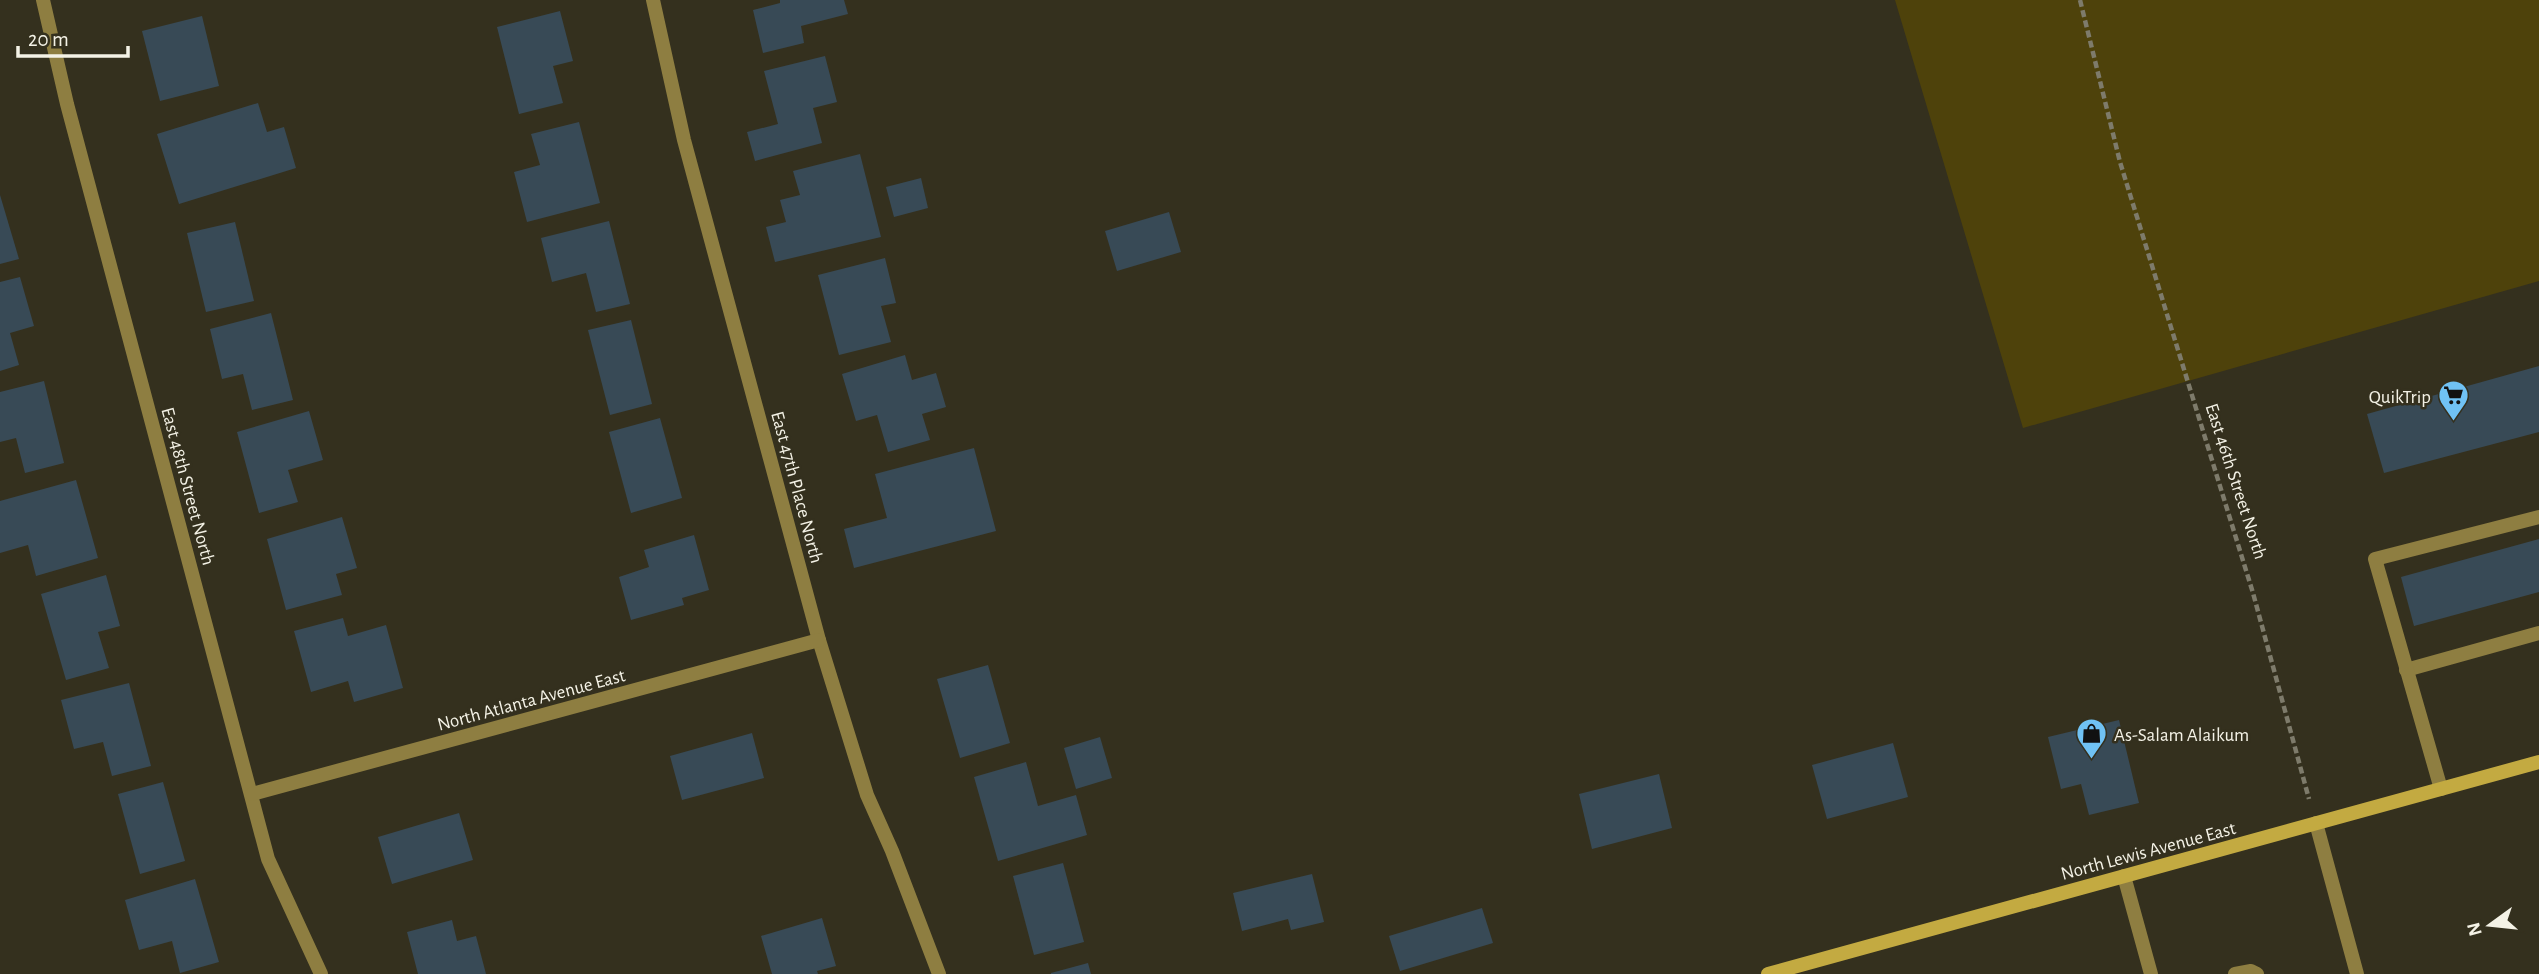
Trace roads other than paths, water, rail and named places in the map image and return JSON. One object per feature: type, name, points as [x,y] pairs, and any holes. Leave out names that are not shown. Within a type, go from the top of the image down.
[{"type":"main road","name":"North Lewis Avenue East","points":[[1768,974],[2539,762]]},
{"type":"street","name":"East 48th Street North","points":[[43,0],[67,104],[268,859],[321,974]]},
{"type":"street","name":"East 47th Place North","points":[[653,0],[684,140],[819,640],[867,794],[939,974]]},
{"type":"street","points":[[2441,789],[2375,559],[2539,517]]},
{"type":"street","points":[[2406,670],[2539,633]]},
{"type":"street","name":"North Atlanta Avenue East","points":[[252,794],[819,640]]},
{"type":"street","points":[[2316,823],[2357,974]]},
{"type":"street","points":[[2124,876],[2151,974]]},
{"type":"street","points":[[2235,974],[2250,971],[2257,974]]},
{"type":"place","name":"QuikTrip","points":[[2454,423]]},
{"type":"place","name":"As-Salam Alaikum","points":[[2091,761]]}]
